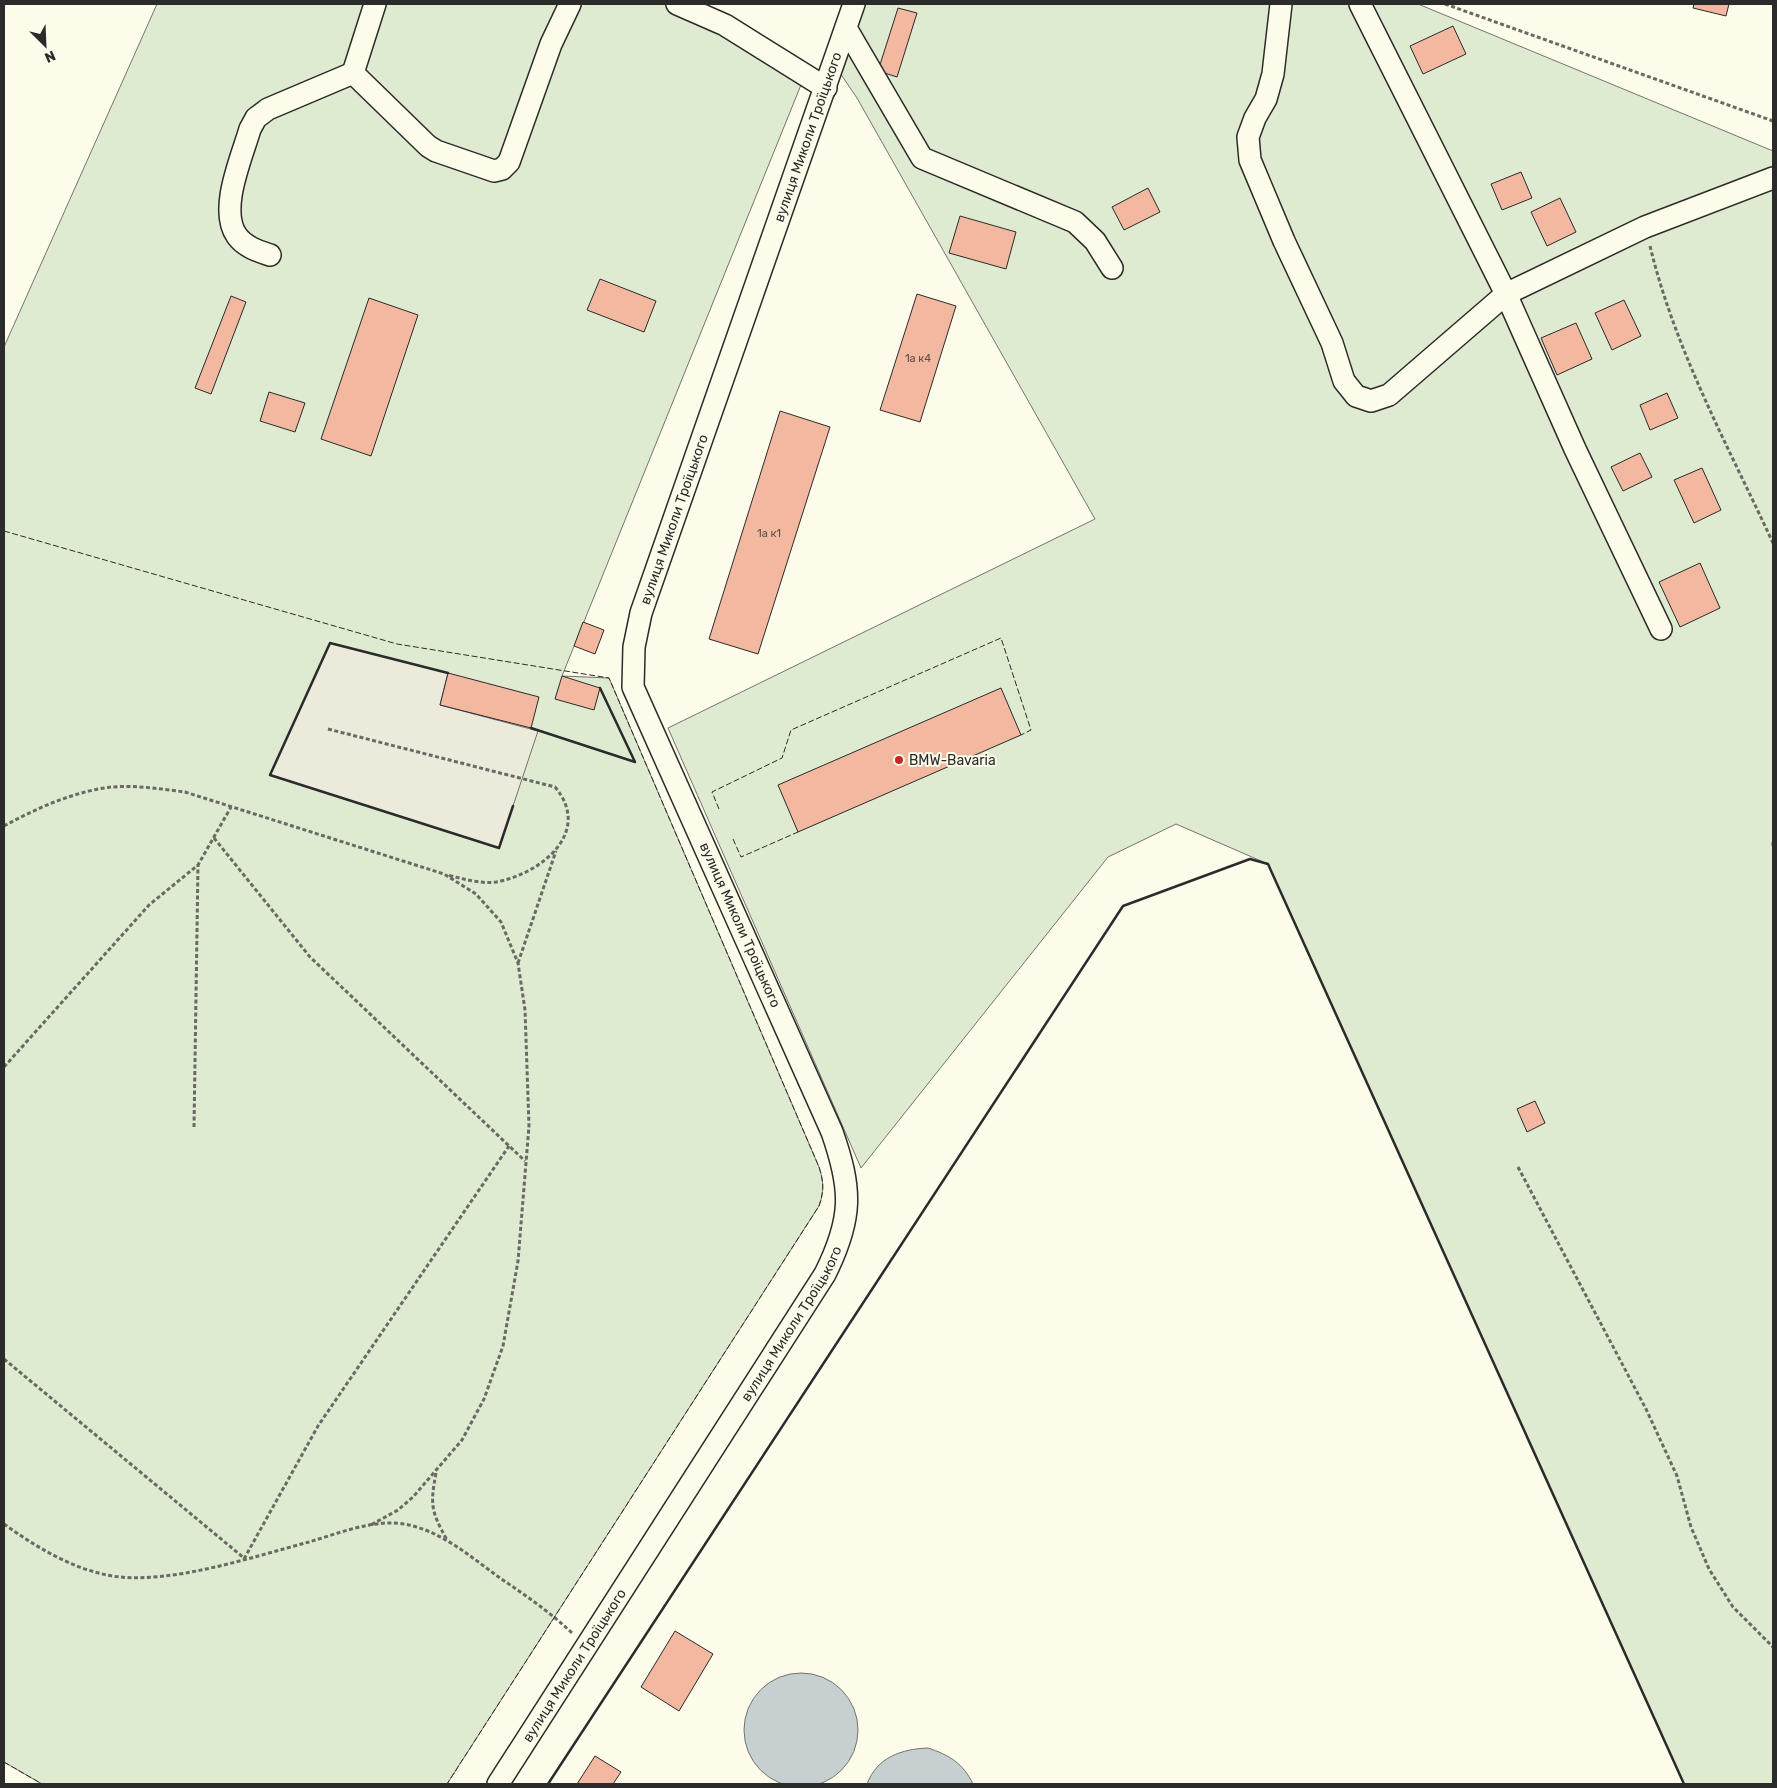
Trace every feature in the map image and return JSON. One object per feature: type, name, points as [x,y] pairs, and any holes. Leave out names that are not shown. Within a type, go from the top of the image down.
[{"type":"street","points":[[270,255],[249,248],[237,236],[229,218],[230,201],[250,129],[256,118],[268,109],[353,73],[375,4]]},
{"type":"street","points":[[353,73],[436,151],[494,171],[502,169],[509,162],[552,44],[570,4]]},
{"type":"street","points":[[677,4],[725,25],[826,88]]},
{"type":"street","name":"вулиця Миколи Троїцького","points":[[498,1784],[825,1274],[840,1237],[848,1200],[844,1167],[832,1132],[633,687],[634,647],[641,613],[854,4]]},
{"type":"street","points":[[1281,4],[1273,74],[1266,99],[1255,118],[1248,137],[1250,160],[1284,241],[1332,343],[1344,381],[1356,396],[1371,401],[1389,396],[1506,294],[1645,227],[1773,178]]},
{"type":"street","points":[[1360,4],[1506,294],[1575,449],[1661,629]]},
{"type":"street","points":[[846,28],[922,158],[1075,222],[1095,241],[1112,268]]},
{"type":"path","points":[[1445,4],[1773,121]]},
{"type":"path","points":[[1645,227],[1660,290],[1692,371],[1773,543]]},
{"type":"path","points":[[328,729],[555,786],[565,799],[569,816],[566,831],[557,848],[518,963]]},
{"type":"path","points":[[4,826],[76,795],[113,787],[151,788],[185,792],[444,874],[479,883],[497,882],[522,874],[543,863],[557,848]]},
{"type":"path","points":[[4,1067],[150,905],[198,865],[231,807]]},
{"type":"path","points":[[214,838],[310,957],[526,1162]]},
{"type":"path","points":[[1773,842],[1773,848]]},
{"type":"path","points":[[194,1127],[198,865]]},
{"type":"path","points":[[369,1526],[398,1510],[413,1497],[462,1440],[484,1399],[503,1346],[518,1262],[529,1126],[525,1029],[518,963],[501,922],[476,894],[444,874]]},
{"type":"path","points":[[244,1559],[318,1426],[509,1146]]},
{"type":"path","points":[[1518,1167],[1646,1409],[1677,1476],[1691,1527],[1709,1569],[1733,1607],[1773,1647]]},
{"type":"path","points":[[4,1359],[244,1559]]},
{"type":"path","points":[[436,1472],[431,1499],[434,1517],[448,1540]]},
{"type":"path","points":[[4,1524],[34,1545],[72,1564],[112,1576],[154,1577],[244,1559],[369,1526],[394,1523],[421,1528],[448,1540],[555,1616],[586,1647]]},
{"type":"green space","points":[[157,4],[671,4],[807,70],[562,676],[609,678],[819,1167],[823,1182],[822,1196],[819,1206],[447,1784],[42,1784],[4,1762],[4,347]]},
{"type":"green space","points":[[859,4],[1418,4],[1773,151],[1773,1784],[1684,1784],[1268,864],[1176,824],[1108,857],[861,1168],[668,728],[1095,519],[857,98],[838,70]]},
{"type":"shaded area","points":[[330,643],[448,673],[440,705],[538,731],[499,848],[270,775]]},
{"type":"shaded area","points":[[801,1673],[823,1677],[842,1689],[854,1708],[858,1730],[854,1752],[842,1771],[823,1783],[801,1787],[779,1783],[760,1771],[748,1752],[744,1730],[748,1708],[760,1689],[779,1677]]},
{"type":"shaded area","points":[[928,1748],[960,1765],[973,1784],[867,1784],[877,1767],[892,1756],[909,1750]]},
{"type":"building","points":[[1694,4],[1729,4],[1726,16],[1693,8]]},
{"type":"building","points":[[898,8],[917,13],[897,77],[878,71]]},
{"type":"building","points":[[1453,26],[1466,54],[1423,74],[1410,46]]},
{"type":"building","points":[[1521,172],[1532,198],[1502,210],[1491,184]]},
{"type":"building","points":[[1148,188],[1160,212],[1124,230],[1112,207]]},
{"type":"building","points":[[1560,198],[1576,232],[1547,246],[1531,212]]},
{"type":"building","points":[[960,216],[1016,232],[1006,269],[949,253]]},
{"type":"building","points":[[600,279],[656,301],[644,332],[587,310]]},
{"type":"building","points":[[917,294],[956,306],[920,422],[880,410]]},
{"type":"building","points":[[231,296],[246,302],[211,394],[195,388]]},
{"type":"building","points":[[369,298],[418,315],[371,456],[321,439]]},
{"type":"building","points":[[1624,300],[1641,336],[1612,350],[1595,313]]},
{"type":"building","points":[[1576,323],[1592,359],[1557,375],[1541,338]]},
{"type":"building","points":[[269,392],[305,403],[295,432],[260,421]]},
{"type":"building","points":[[1667,393],[1678,418],[1650,430],[1640,405]]},
{"type":"building","points":[[780,411],[830,427],[758,654],[709,639]]},
{"type":"building","points":[[1640,453],[1652,477],[1623,491],[1611,467]]},
{"type":"building","points":[[1702,468],[1721,510],[1694,523],[1674,480]]},
{"type":"building","points":[[1700,563],[1720,608],[1680,627],[1659,582]]},
{"type":"building","points":[[583,622],[604,630],[595,654],[574,646]]},
{"type":"building","points":[[448,673],[539,697],[531,728],[440,705]]},
{"type":"building","points":[[562,676],[600,688],[594,710],[555,699]]},
{"type":"building","name":"BMW-Bavaria","points":[[1001,688],[1021,735],[798,832],[778,785]]},
{"type":"building","points":[[1535,1101],[1545,1123],[1527,1132],[1517,1109]]},
{"type":"building","points":[[675,1631],[713,1654],[679,1711],[641,1687]]},
{"type":"building","points":[[595,1756],[621,1772],[613,1784],[577,1784]]},
{"type":"fence","points":[[4,531],[397,644],[609,678],[819,1167],[823,1187],[819,1206],[447,1784]]},
{"type":"fence","points":[[719,809],[712,792],[782,758],[791,730],[1001,638],[1031,730],[1021,735]]},
{"type":"fence","points":[[733,839],[741,857],[798,832]]},
{"type":"fence","points":[[4,1762],[42,1784]]},
{"type":"wall","points":[[448,673],[330,643],[270,775],[499,848],[513,806]]},
{"type":"wall","points":[[531,728],[635,762],[600,688]]},
{"type":"wall","points":[[548,1784],[1123,906],[1250,859],[1268,864],[1684,1784]]},
{"type":"place","name":"BMW-Bavaria","points":[[899,760]]}]
